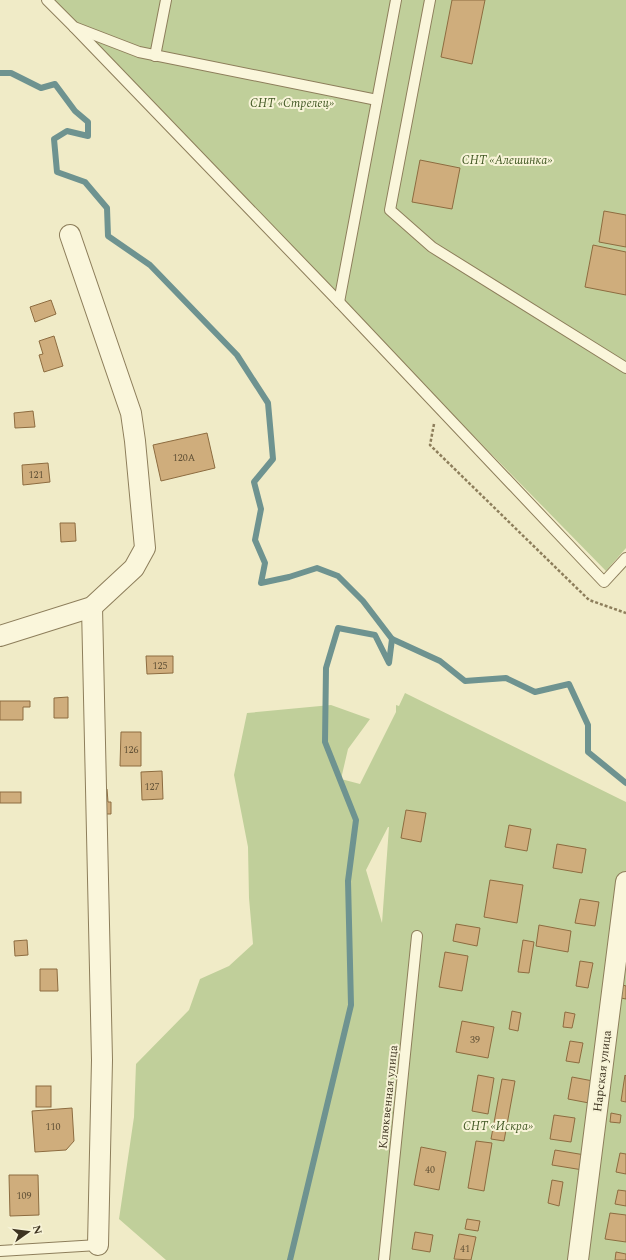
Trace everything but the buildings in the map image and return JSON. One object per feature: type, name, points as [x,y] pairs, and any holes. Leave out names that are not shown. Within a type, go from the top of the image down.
[{"type":"street","points":[[0,636],[92,607],[134,568],[144,548],[136,441],[131,413],[70,235]]},
{"type":"street","points":[[92,607],[102,1060],[98,1245]]},
{"type":"street","name":"Нарская улица","points":[[578,1260],[626,882]]},
{"type":"lane","points":[[48,0],[339,302],[604,582],[626,558]]},
{"type":"lane","points":[[156,56],[166,0]]},
{"type":"lane","points":[[339,302],[396,0]]},
{"type":"lane","points":[[430,0],[390,210],[432,247],[626,368]]},
{"type":"lane","points":[[74,27],[139,52],[377,100]]},
{"type":"lane","name":"Клюквенная улица","points":[[384,1260],[417,936]]},
{"type":"lane","points":[[0,1251],[98,1245]]},
{"type":"path","points":[[437,406],[430,445],[588,600],[626,613]]},
{"type":"green space","points":[[47,0],[626,0],[626,548],[606,571]]},
{"type":"green space","name":"СНТ «Искра»","points":[[405,693],[626,802],[626,1260],[166,1260],[119,1219],[134,1117],[136,1064],[189,1010],[200,979],[229,966],[253,944],[249,898],[248,847],[234,775],[247,713],[331,705],[370,719],[348,749],[341,779],[360,784],[396,712],[396,705],[399,706]],"holes":[[[389,827],[382,923],[366,870]]]},
{"type":"waterway","points":[[0,73],[11,73],[41,88],[55,84],[75,111],[88,122],[88,136],[67,131],[54,139],[57,172],[85,182],[107,208],[108,236],[150,265],[237,355],[268,403],[273,459],[254,482],[261,509],[255,540],[265,563],[261,583],[289,577],[317,568],[338,576],[363,601],[392,639],[440,661],[465,681],[506,678],[535,692],[569,684],[588,725],[588,752],[626,783]]},
{"type":"waterway","points":[[290,1260],[351,1005],[348,881],[356,820],[325,742],[326,668],[338,628],[375,635],[389,663],[392,639]]},
{"type":"park label","name":"СНТ «Стрелец»","points":[[292,103]]},
{"type":"park label","name":"СНТ «Алешинка»","points":[[507,160]]}]
